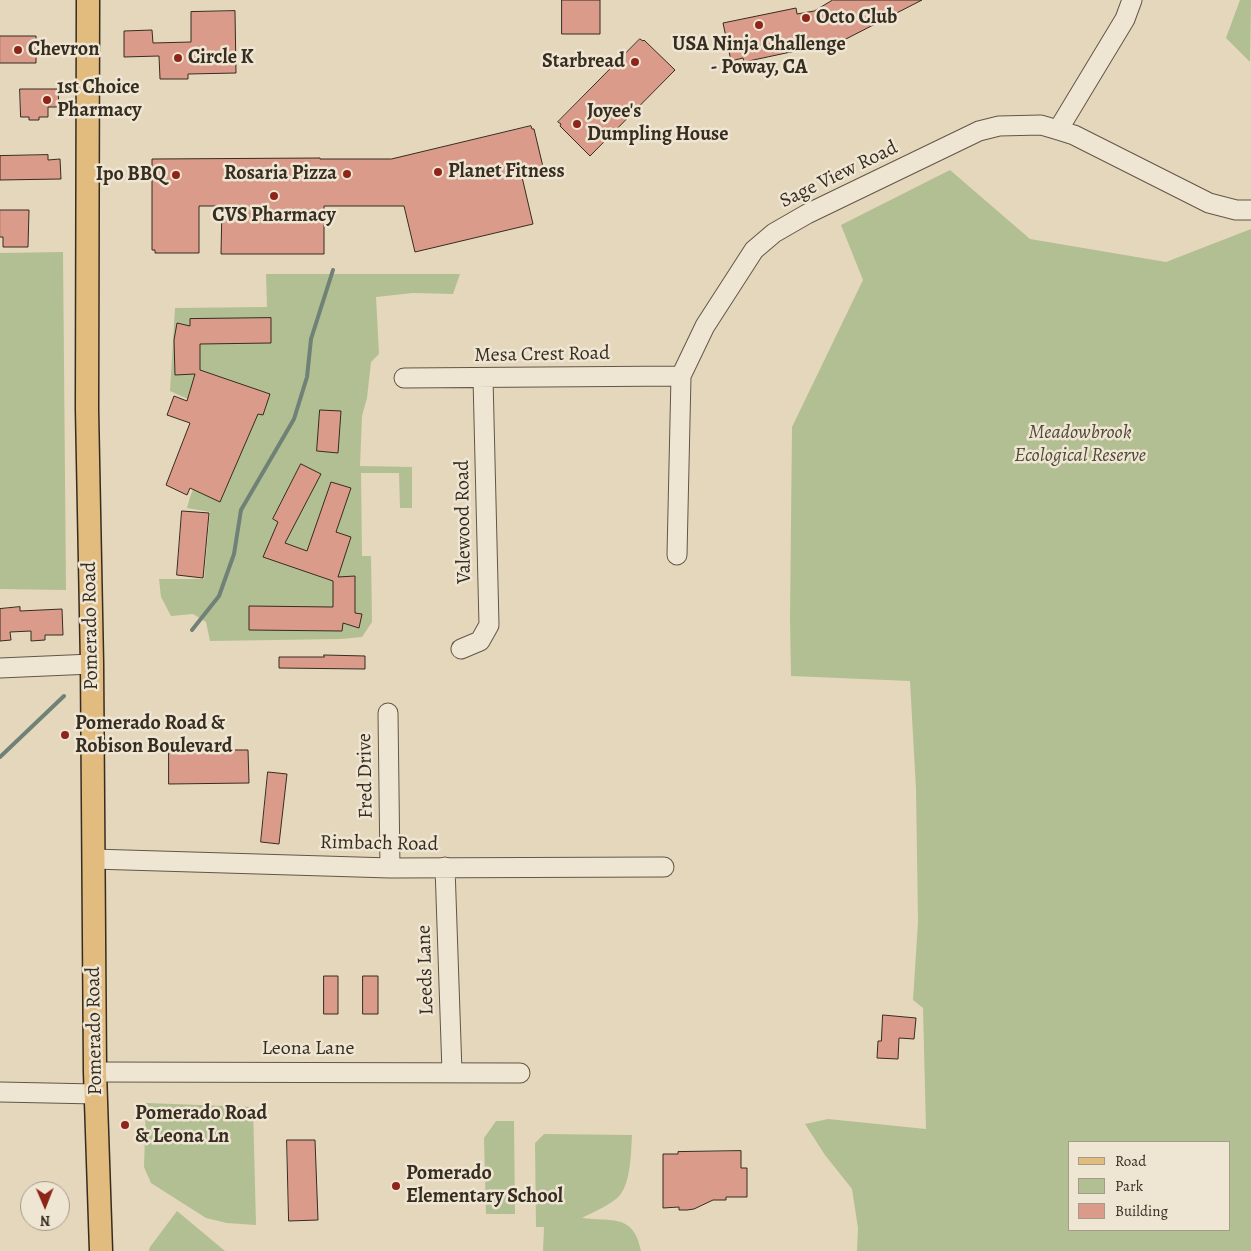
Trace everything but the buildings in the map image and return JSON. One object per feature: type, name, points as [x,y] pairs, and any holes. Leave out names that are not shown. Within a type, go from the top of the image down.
[{"type":"main road","name":"Pomerado Road","points":[[88,0],[87,409],[92,664],[96,1094],[101,1251]]},
{"type":"street","points":[[1058,130],[1125,19],[1132,0]]},
{"type":"street","name":"Sage View Road","points":[[677,555],[680,376],[705,326],[754,250],[774,233],[808,214],[979,131],[999,126],[1041,125],[1074,135],[1209,203],[1236,210],[1251,210]]},
{"type":"street","name":"Mesa Crest Road","points":[[404,378],[680,376]]},
{"type":"street","name":"Valewood Road","points":[[461,649],[480,640],[489,626],[483,378]]},
{"type":"street","points":[[0,668],[92,664]]},
{"type":"street","name":"Fred Drive","points":[[388,713],[390,868]]},
{"type":"street","name":"Rimbach Road","points":[[93,859],[390,868],[664,867]]},
{"type":"street","name":"Leeds Lane","points":[[445,867],[452,1072]]},
{"type":"street","name":"Leona Lane","points":[[96,1072],[520,1072]]},
{"type":"street","points":[[0,1092],[96,1094]]},
{"type":"green space","points":[[1240,0],[1251,0],[1250,62],[1226,38]]},
{"type":"green space","name":"Meadowbrook Ecological Reserve","points":[[950,170],[1030,239],[1166,262],[1251,229],[1251,1251],[857,1251],[858,1228],[852,1189],[825,1155],[805,1124],[828,1119],[926,1129],[923,1008],[913,1000],[918,922],[916,789],[910,681],[791,676],[792,427],[863,280],[841,225]]},
{"type":"green space","points":[[63,252],[66,590],[0,589],[0,253]]},
{"type":"green space","points":[[266,274],[460,274],[453,294],[413,293],[376,297],[379,354],[371,362],[367,398],[362,416],[360,466],[412,467],[412,508],[400,508],[399,473],[361,473],[362,556],[371,556],[372,622],[362,637],[210,641],[206,622],[193,614],[171,616],[161,597],[159,579],[204,579],[210,512],[187,508],[224,415],[170,391],[175,308],[267,307]]},
{"type":"green space","points":[[146,1103],[253,1107],[256,1225],[227,1223],[206,1218],[151,1183],[144,1167]]},
{"type":"green space","points":[[496,1121],[514,1121],[515,1214],[486,1214],[484,1138]]},
{"type":"green space","points":[[544,1134],[632,1135],[629,1169],[625,1187],[621,1194],[608,1205],[582,1218],[612,1220],[627,1225],[633,1230],[638,1239],[641,1251],[543,1251],[544,1227],[536,1227],[535,1143]]},
{"type":"green space","points":[[177,1211],[225,1251],[149,1251]]},
{"type":"waterway","points":[[192,630],[219,596],[234,554],[241,510],[294,419],[307,377],[311,339],[333,270]]},
{"type":"waterway","points":[[0,757],[64,696]]},
{"type":"place","name":"Octo Club","points":[[806,18]]},
{"type":"place","name":"USA Ninja Challenge - Poway, CA","points":[[759,25]]},
{"type":"place","name":"Chevron","points":[[18,50]]},
{"type":"place","name":"Circle K","points":[[178,58]]},
{"type":"place","name":"Starbread","points":[[635,62]]},
{"type":"place","name":"1st Choice Pharmacy","points":[[47,100]]},
{"type":"place","name":"Joyee's Dumpling House","points":[[577,124]]},
{"type":"place","name":"Planet Fitness","points":[[438,172]]},
{"type":"place","name":"Rosaria Pizza","points":[[347,174]]},
{"type":"place","name":"Ipo BBQ","points":[[176,175]]},
{"type":"place","name":"CVS Pharmacy","points":[[274,196]]},
{"type":"place","name":"Pomerado Road & Robison Boulevard","points":[[65,735]]},
{"type":"place","name":"Pomerado Road & Leona Ln","points":[[125,1125]]},
{"type":"place","name":"Pomerado Elementary School","points":[[396,1186]]}]
